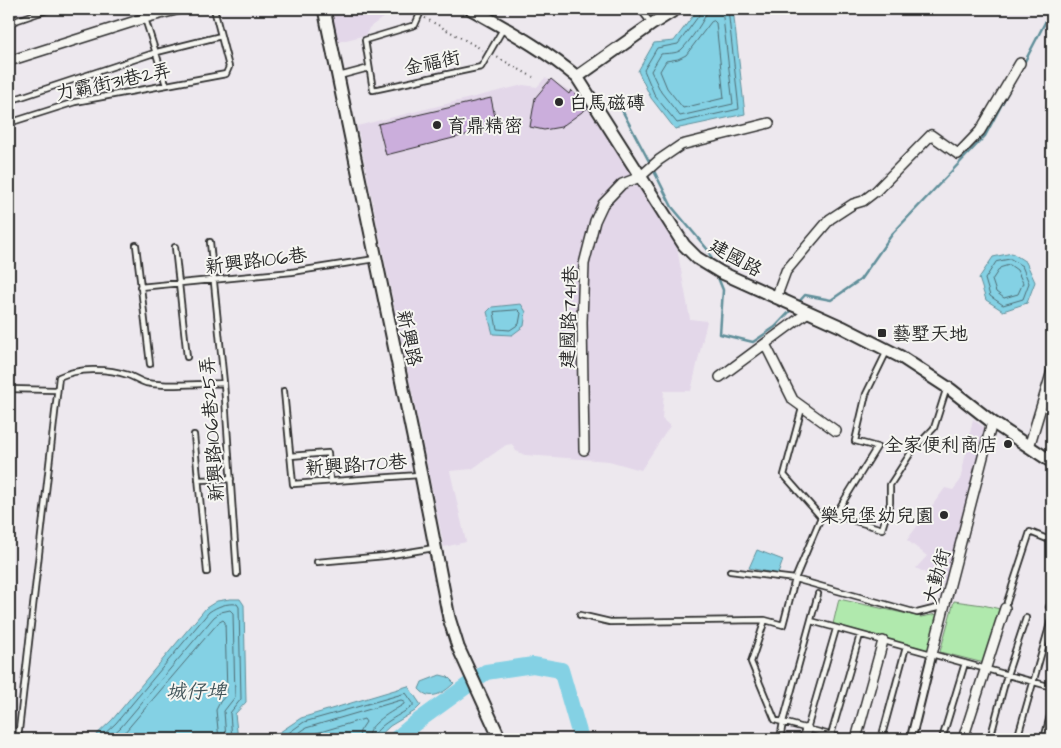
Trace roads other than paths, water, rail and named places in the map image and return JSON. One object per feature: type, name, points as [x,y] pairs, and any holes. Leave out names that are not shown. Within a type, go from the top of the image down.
[{"type":"street","points":[[9,61],[143,13],[180,9]]},
{"type":"street","name":"新興路","points":[[324,9],[421,475],[448,618],[458,647],[500,739]]},
{"type":"street","name":"建國路","points":[[471,9],[556,60],[577,76],[684,245],[697,258],[715,270],[888,350],[947,387],[992,422],[1052,462]]},
{"type":"street","points":[[577,76],[676,9]]},
{"type":"street","points":[[776,298],[786,272],[830,219],[853,204],[863,201],[876,191],[931,135],[958,154],[980,130],[1020,64]]},
{"type":"street","name":"建國路741巷","points":[[584,450],[582,322],[584,264],[596,221],[603,204],[622,184],[640,177],[659,160],[681,145],[769,123]]},
{"type":"street","points":[[720,377],[765,344],[800,308]]},
{"type":"street","points":[[765,344],[793,400],[836,430]]},
{"type":"street","points":[[1029,447],[1052,371]]},
{"type":"street","name":"大勤街","points":[[912,739],[992,422]]},
{"type":"street","points":[[963,739],[1006,605]]},
{"type":"street","points":[[856,739],[883,641]]},
{"type":"street","points":[[804,739],[807,729]]},
{"type":"lane","points":[[9,23],[41,10],[50,9]]},
{"type":"lane","points":[[9,101],[157,52],[221,36],[214,9]]},
{"type":"lane","points":[[339,76],[369,68],[365,40],[415,25],[422,9]]},
{"type":"lane","points":[[640,9],[652,24]]},
{"type":"lane","points":[[143,13],[166,85]]},
{"type":"lane","name":"金福街","points":[[369,68],[373,90],[481,67],[504,28]]},
{"type":"lane","name":"力霸街31巷2弄","points":[[9,123],[75,102],[226,74],[229,67],[221,36]]},
{"type":"lane","name":"新興路106巷25弄","points":[[210,242],[224,383],[237,574]]},
{"type":"lane","points":[[136,245],[150,364]]},
{"type":"lane","points":[[175,247],[187,357]]},
{"type":"lane","name":"新興路106巷","points":[[140,287],[292,272],[376,259]]},
{"type":"lane","points":[[835,515],[877,447],[855,441],[866,394],[888,350]]},
{"type":"lane","points":[[18,739],[56,390],[59,377],[66,374],[88,371],[119,372],[144,382],[161,384],[224,383]]},
{"type":"lane","points":[[820,517],[835,515],[882,529],[890,503],[890,484],[912,451],[934,428],[947,387]]},
{"type":"lane","points":[[9,389],[56,390]]},
{"type":"lane","points":[[284,391],[290,456],[328,453],[330,481]]},
{"type":"lane","points":[[802,406],[784,476],[820,517]]},
{"type":"lane","points":[[194,435],[207,572]]},
{"type":"lane","name":"新興路170巷","points":[[290,456],[293,484],[421,475]]},
{"type":"lane","points":[[198,480],[231,479]]},
{"type":"lane","points":[[580,615],[610,622],[765,620],[783,625],[795,579],[820,517]]},
{"type":"lane","points":[[1006,605],[1030,532],[1052,541]]},
{"type":"lane","points":[[317,562],[385,556],[434,548]]},
{"type":"lane","points":[[730,571],[795,579],[917,613],[945,606]]},
{"type":"lane","points":[[780,739],[818,594]]},
{"type":"lane","points":[[1049,607],[1052,599]]},
{"type":"lane","points":[[990,739],[1007,675],[1026,618]]},
{"type":"lane","points":[[1017,739],[1051,620]]},
{"type":"lane","points":[[811,621],[1052,687]]},
{"type":"lane","points":[[764,623],[751,662],[775,720],[828,736],[845,739]]},
{"type":"lane","points":[[807,729],[836,629]]},
{"type":"lane","points":[[828,736],[860,635]]},
{"type":"lane","points":[[881,739],[906,647]]},
{"type":"lane","points":[[942,739],[965,663]]},
{"type":"lane","points":[[1044,739],[1052,708]]},
{"type":"water","points":[[698,9],[733,9],[745,114],[675,129],[651,98],[638,71],[654,43],[674,41]]},
{"type":"water","points":[[1012,253],[1026,262],[1035,282],[1027,303],[1003,311],[986,300],[979,278],[993,257]]},
{"type":"water","points":[[521,304],[526,312],[524,326],[512,335],[493,334],[487,312],[492,307]]},
{"type":"water","points":[[757,550],[783,560],[778,574],[749,568]]},
{"type":"water","name":"城仔埤","points":[[240,599],[244,605],[246,702],[235,714],[238,739],[92,739],[112,720],[206,608],[217,601]]},
{"type":"water","points":[[440,675],[448,677],[454,683],[437,695],[428,695],[419,689],[422,682]]},
{"type":"water","points":[[408,686],[421,705],[415,711],[390,726],[376,739],[274,739],[277,734],[301,718]]},
{"type":"waterway","points":[[1023,65],[1052,9]]},
{"type":"waterway","points":[[797,304],[805,295],[831,300],[860,280],[893,233],[985,136],[1014,81]]},
{"type":"waterway","points":[[615,97],[651,165]]},
{"type":"waterway","points":[[653,169],[672,207],[708,250],[713,262]]},
{"type":"waterway","points":[[717,275],[723,290],[720,334],[753,342],[775,327],[793,308]]},
{"type":"waterway","points":[[396,739],[486,672],[533,665],[561,670],[581,739]]},
{"type":"place","name":"白馬磁磚","points":[[559,102]]},
{"type":"place","name":"育鼎精密","points":[[437,125]]},
{"type":"place","name":"藝墅天地","points":[[882,333]]},
{"type":"place","name":"全家便利商店","points":[[1008,444]]},
{"type":"place","name":"樂兒堡幼兒園","points":[[944,515]]}]
